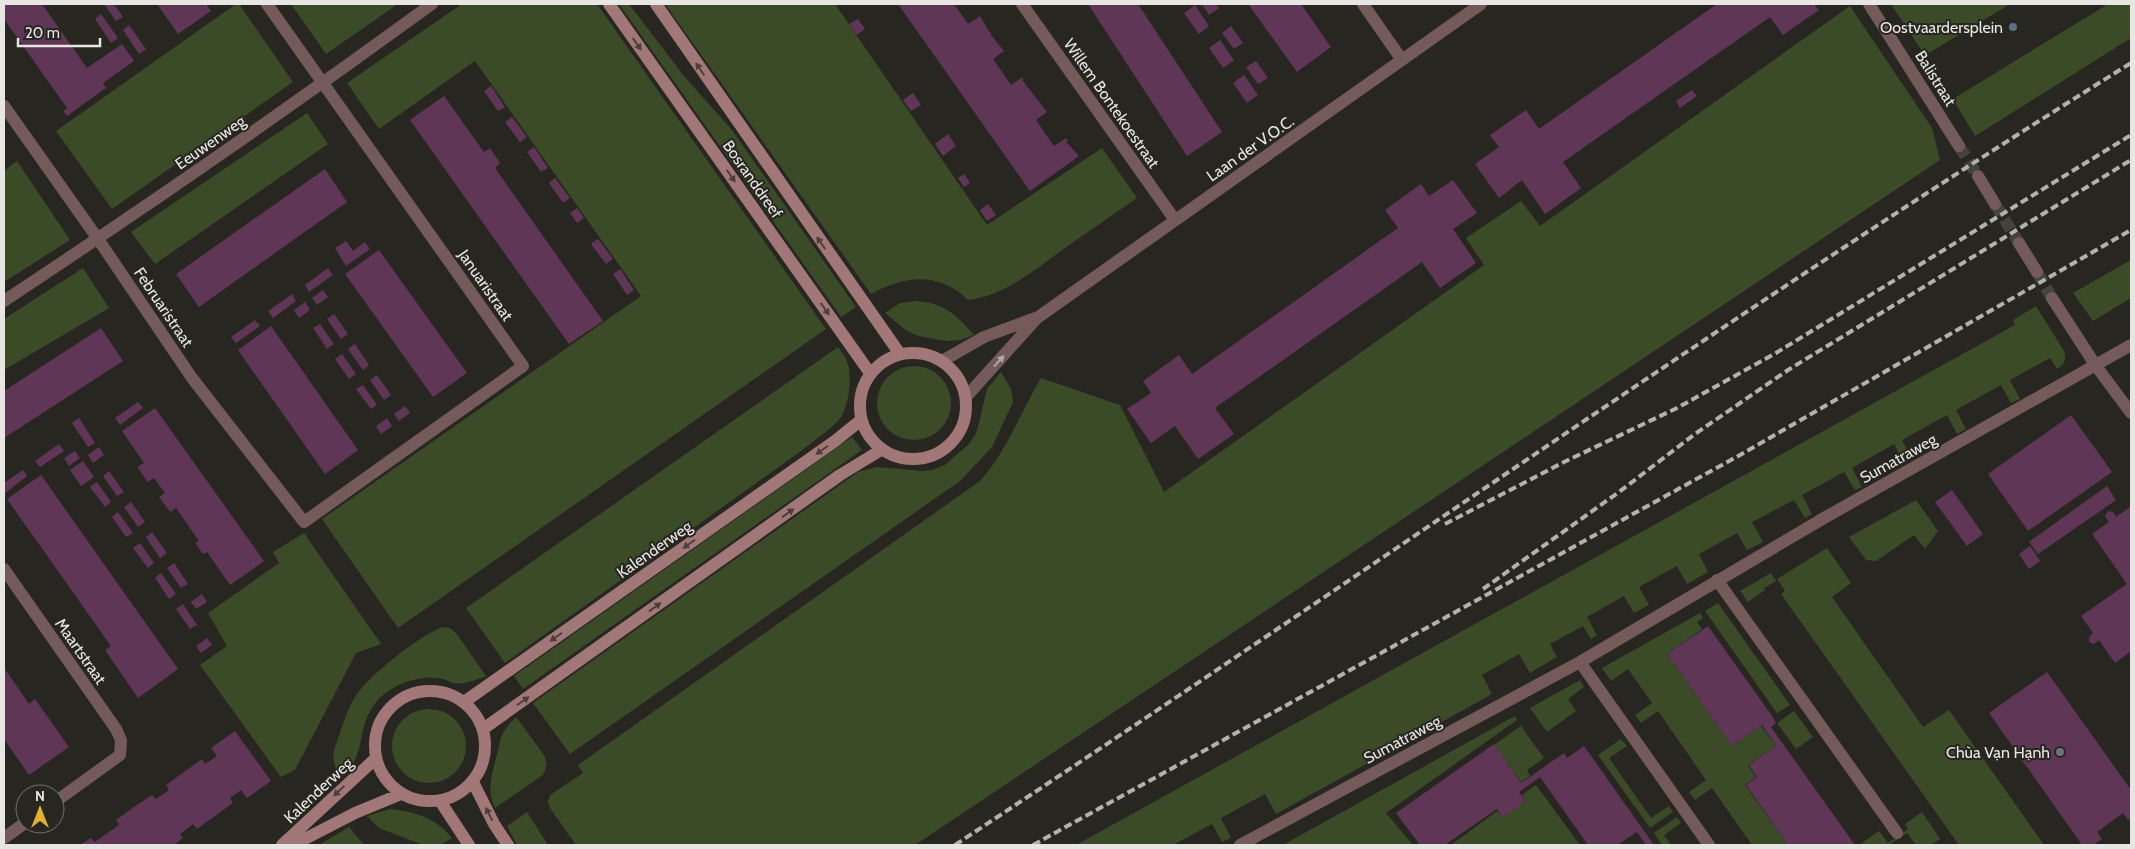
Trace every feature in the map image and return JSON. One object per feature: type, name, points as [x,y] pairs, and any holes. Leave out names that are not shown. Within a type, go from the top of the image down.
[{"type":"main road","name":"Bosranddreef","points":[[609,4],[870,372]]},
{"type":"main road","name":"Bosranddreef","points":[[656,4],[900,354]]},
{"type":"main road","points":[[919,353],[942,361],[956,374],[966,397],[965,422],[954,441],[934,456],[906,460],[881,450],[869,438],[861,420],[859,408],[862,389],[870,372],[883,362],[900,354],[919,353]]},
{"type":"main road","name":"Kalenderweg","points":[[464,702],[835,441],[861,420]]},
{"type":"main road","points":[[483,729],[840,475],[881,450]]},
{"type":"main road","points":[[436,691],[452,695],[464,702],[474,713],[483,729],[486,746],[482,767],[473,782],[458,795],[440,801],[420,801],[401,794],[385,779],[375,758],[375,736],[383,716],[393,705],[406,696],[436,691]]},
{"type":"main road","name":"Kalenderweg","points":[[282,845],[375,758]]},
{"type":"main road","points":[[473,782],[494,824],[508,845]]},
{"type":"main road","name":"Kalenderweg","points":[[293,845],[355,813],[401,794]]},
{"type":"main road","points":[[440,801],[469,845]]},
{"type":"street","name":"Januaristraat","points":[[268,4],[523,366],[304,522]]},
{"type":"street","name":"Eeuwenweg","points":[[4,301],[98,239],[323,84],[432,4]]},
{"type":"street","name":"Willem Bontekoestraat","points":[[1022,4],[1175,220]]},
{"type":"street","points":[[1363,4],[1402,60]]},
{"type":"street","name":"Laan der V.O.C.","points":[[966,397],[1037,318],[1481,4]]},
{"type":"street","name":"Balistraat","points":[[1869,4],[1959,146]]},
{"type":"street","name":"Februaristraat","points":[[4,106],[98,239],[192,378],[304,522]]},
{"type":"street","points":[[1978,176],[1995,204]]},
{"type":"street","points":[[2019,243],[2037,272]]},
{"type":"street","points":[[2052,298],[2096,366],[2131,413]]},
{"type":"street","name":"Laan der V.O.C.","points":[[942,361],[984,338],[1037,318]]},
{"type":"street","name":"Sumatraweg","points":[[1240,845],[1580,662],[1824,518],[2131,345]]},
{"type":"street","name":"Maartstraat","points":[[4,569],[116,728],[121,740],[120,755],[65,795]]},
{"type":"street","points":[[1718,580],[1897,833]]},
{"type":"street","points":[[1580,662],[1709,845]]},
{"type":"street","points":[[4,838],[15,830]]},
{"type":"green space","points":[[236,4],[239,4],[293,82],[112,209],[56,131]]},
{"type":"green space","points":[[291,4],[398,4],[326,54]]},
{"type":"green space","points":[[462,4],[597,4],[826,329],[398,628],[322,519],[641,296],[475,61],[379,129],[347,83]]},
{"type":"green space","points":[[619,4],[629,4],[684,76],[732,130],[856,307],[841,317]]},
{"type":"green space","points":[[665,4],[835,4],[987,225],[1102,148],[1137,198],[1029,274],[994,293],[968,300],[945,284],[921,279],[896,283],[871,294]]},
{"type":"green space","points":[[1891,4],[2010,4],[1929,53],[1922,51]]},
{"type":"green space","points":[[2108,4],[2131,4],[2131,38],[1975,136],[1953,99]]},
{"type":"green space","points":[[1850,6],[1932,128],[1940,160],[915,845],[576,845],[550,808],[548,802],[550,795],[583,773],[578,765],[980,481],[1006,444],[1041,378],[1120,405],[1164,492],[1484,265],[1466,238],[1521,201],[1540,226]]},
{"type":"green space","points":[[307,113],[328,144],[155,264],[131,232]]},
{"type":"green space","points":[[17,161],[70,240],[4,282],[4,171]]},
{"type":"green space","points":[[2131,260],[2131,298],[2093,321],[2073,293]]},
{"type":"green space","points":[[83,268],[109,308],[4,370],[4,319]]},
{"type":"green space","points":[[915,301],[934,304],[949,311],[974,335],[961,340],[946,341],[919,336],[907,331],[885,313],[900,303]]},
{"type":"green space","points":[[2036,306],[2064,351],[2065,360],[2057,369],[2050,358],[2010,380],[2020,399],[2011,403],[2001,385],[1956,410],[1966,429],[1957,434],[1947,415],[1902,440],[1912,459],[1904,463],[1894,444],[1852,468],[1862,487],[1855,490],[1844,472],[1802,495],[1812,514],[1805,518],[1794,500],[1752,522],[1763,542],[1747,550],[1737,533],[1699,554],[1708,572],[1687,584],[1677,566],[1639,587],[1649,605],[1634,613],[1624,596],[1587,617],[1597,635],[1591,639],[1583,626],[1550,644],[1557,657],[1530,673],[1519,654],[1482,675],[1492,694],[1276,814],[1265,794],[1221,818],[1231,838],[1222,842],[1212,824],[1173,845],[1076,845],[2015,325],[2013,320]]},
{"type":"green space","points":[[838,347],[847,362],[850,378],[847,402],[838,421],[801,451],[505,663],[466,608]]},
{"type":"green space","points":[[914,366],[935,372],[945,382],[951,403],[945,424],[935,434],[914,440],[893,434],[883,424],[877,403],[883,382],[893,372]]},
{"type":"green space","points":[[1001,372],[1011,389],[1013,402],[992,447],[960,481],[570,754],[533,703],[858,472],[877,467],[921,471],[932,470],[945,465],[970,443],[975,435],[987,389]]},
{"type":"green space","points":[[852,437],[862,450],[523,689],[514,676]]},
{"type":"green space","points":[[1916,500],[1938,531],[1925,549],[1914,535],[1876,561],[1866,560],[1849,537]]},
{"type":"green space","points":[[304,533],[381,644],[356,653],[295,770],[281,777],[200,665],[227,646],[208,613],[279,563],[273,552]]},
{"type":"green space","points":[[1827,548],[1851,583],[1832,597],[1923,727],[1949,710],[2044,845],[1959,845],[1781,594],[1785,591],[1777,579]]},
{"type":"green space","points":[[1771,573],[1776,581],[1764,588],[1765,590],[1748,602],[1740,591]]},
{"type":"green space","points":[[1718,603],[1790,705],[1777,713],[1705,611]]},
{"type":"green space","points":[[1700,613],[1703,618],[1697,622],[1702,629],[1667,654],[1732,746],[1761,726],[1776,746],[1748,765],[1756,777],[1745,785],[1788,845],[1752,845],[1712,788],[1695,800],[1689,792],[1706,780],[1658,711],[1641,723],[1635,715],[1652,703],[1628,669],[1611,681],[1602,668]]},
{"type":"green space","points":[[442,627],[450,628],[456,633],[486,676],[461,683],[453,683],[444,679],[424,678],[405,683],[387,692],[370,711],[356,758],[341,777],[337,771],[333,755],[347,713],[357,694],[373,676],[396,656]]},
{"type":"green space","points":[[1580,680],[1584,687],[1568,699],[1576,711],[1547,732],[1530,708]]},
{"type":"green space","points":[[429,709],[450,715],[460,725],[466,746],[460,767],[450,777],[429,783],[408,777],[398,767],[392,746],[398,725],[408,715]]},
{"type":"green space","points":[[1794,711],[1813,737],[1796,749],[1777,723]]},
{"type":"green space","points":[[1515,716],[1517,720],[1386,813],[1413,845],[1283,845]]},
{"type":"green space","points":[[516,717],[544,755],[547,765],[543,775],[495,808],[490,790],[491,780],[503,734]]},
{"type":"green space","points":[[1521,726],[1544,758],[1527,770],[1530,776],[1521,782],[1494,745]]},
{"type":"green space","points":[[1621,739],[1627,746],[1609,758],[1651,818],[1669,806],[1673,812],[1650,828],[1598,755]]},
{"type":"green space","points":[[1536,785],[1580,845],[1451,845],[1497,811],[1502,818],[1526,801],[1522,795]]},
{"type":"green space","points":[[390,809],[416,814],[432,820],[452,838],[440,845],[423,845],[379,828],[367,816]]},
{"type":"green space","points":[[527,812],[548,845],[517,845],[507,826]]},
{"type":"green space","points":[[1922,812],[1940,839],[1931,845],[1916,845],[1907,833],[1889,845],[1864,845],[1862,843],[1879,831],[1888,843],[1908,829],[1905,824]]},
{"type":"green space","points":[[1677,817],[1681,823],[1664,835],[1671,845],[1662,845],[1654,833]]},
{"type":"green space","points":[[349,827],[364,845],[319,845]]},
{"type":"building","points":[[4,4],[42,4],[87,68],[122,44],[134,61],[103,83],[106,88],[67,116],[63,111],[67,108],[4,19]]},
{"type":"building","points":[[104,4],[114,4],[123,17],[116,21]]},
{"type":"building","points":[[157,4],[206,4],[211,11],[178,34]]},
{"type":"building","points":[[898,4],[954,4],[968,24],[980,16],[991,32],[991,35],[1004,51],[993,59],[1011,85],[1023,77],[1023,81],[1047,112],[1036,120],[1054,146],[1066,138],[1068,141],[1066,142],[1079,156],[1030,191]]},
{"type":"building","points":[[1088,4],[1138,4],[1222,132],[1187,156]]},
{"type":"building","points":[[1202,4],[1215,4],[1219,8],[1209,15]]},
{"type":"building","points":[[1248,4],[1301,4],[1331,47],[1297,72]]},
{"type":"building","points":[[1717,4],[1814,4],[1819,10],[1783,35],[1770,17],[1563,162],[1581,188],[1545,214],[1522,180],[1499,198],[1475,164],[1499,147],[1490,135],[1526,110],[1539,129]]},
{"type":"building","points":[[1195,5],[1209,26],[1199,34],[1184,13]]},
{"type":"building","points":[[101,14],[118,38],[111,43],[95,19]]},
{"type":"building","points":[[858,19],[865,29],[857,35],[849,24]]},
{"type":"building","points":[[129,25],[146,49],[139,54],[123,30]]},
{"type":"building","points":[[1231,26],[1243,43],[1234,49],[1222,33]]},
{"type":"building","points":[[1220,40],[1234,60],[1223,68],[1209,48]]},
{"type":"building","points":[[1256,61],[1268,78],[1258,84],[1246,67]]},
{"type":"building","points":[[1244,75],[1258,95],[1247,103],[1233,83]]},
{"type":"building","points":[[491,86],[505,107],[498,111],[484,91]]},
{"type":"building","points":[[1692,90],[1697,96],[1680,108],[1676,101]]},
{"type":"building","points":[[913,93],[921,105],[911,111],[903,100]]},
{"type":"building","points":[[444,96],[484,152],[490,148],[500,163],[495,168],[603,321],[569,344],[410,120]]},
{"type":"building","points":[[512,117],[527,137],[520,142],[505,122]]},
{"type":"building","points":[[948,134],[956,146],[943,156],[935,144]]},
{"type":"building","points":[[534,147],[548,168],[541,172],[527,152]]},
{"type":"building","points":[[325,169],[347,202],[199,307],[176,274]]},
{"type":"building","points":[[964,174],[970,183],[964,187],[958,178]]},
{"type":"building","points":[[555,178],[570,198],[563,203],[549,183]]},
{"type":"building","points":[[1453,180],[1477,213],[1453,229],[1476,263],[1440,288],[1422,262],[1215,408],[1234,434],[1198,459],[1175,426],[1151,443],[1127,409],[1151,393],[1143,381],[1179,355],[1192,374],[1398,228],[1385,210],[1421,184],[1429,196]]},
{"type":"building","points":[[988,204],[996,215],[987,221],[980,210]]},
{"type":"building","points":[[577,208],[584,218],[577,223],[570,213]]},
{"type":"building","points":[[598,239],[613,259],[606,264],[591,244]]},
{"type":"building","points":[[346,241],[353,251],[365,242],[370,249],[346,266],[335,248]]},
{"type":"building","points":[[379,250],[467,373],[433,397],[345,274]]},
{"type":"building","points":[[328,268],[333,275],[309,292],[305,285]]},
{"type":"building","points":[[620,269],[634,290],[627,295],[613,274]]},
{"type":"building","points":[[323,290],[328,297],[317,305],[312,298]]},
{"type":"building","points":[[292,294],[296,301],[273,318],[268,311]]},
{"type":"building","points":[[305,302],[310,310],[299,318],[294,310]]},
{"type":"building","points":[[334,314],[348,334],[341,339],[327,319]]},
{"type":"building","points":[[255,320],[260,326],[236,343],[231,337]]},
{"type":"building","points":[[320,324],[334,344],[327,349],[313,328]]},
{"type":"building","points":[[271,326],[358,450],[325,474],[238,350]]},
{"type":"building","points":[[101,328],[123,361],[4,438],[4,391]]},
{"type":"building","points":[[355,344],[369,365],[363,370],[348,349]]},
{"type":"building","points":[[342,354],[356,374],[349,379],[335,359]]},
{"type":"building","points":[[377,375],[391,395],[384,400],[370,380]]},
{"type":"building","points":[[363,385],[377,405],[371,409],[356,389]]},
{"type":"building","points":[[138,402],[143,408],[120,425],[115,418]]},
{"type":"building","points":[[405,406],[410,413],[399,421],[394,414]]},
{"type":"building","points":[[155,408],[264,561],[230,585],[207,552],[203,554],[195,543],[199,541],[176,508],[170,512],[159,497],[165,493],[154,478],[148,482],[137,467],[144,463],[122,431]]},
{"type":"building","points":[[2071,415],[2112,472],[2028,531],[1988,474]]},
{"type":"building","points":[[79,418],[95,443],[88,447],[72,423]]},
{"type":"building","points":[[387,418],[392,426],[381,434],[376,426]]},
{"type":"building","points":[[59,444],[64,451],[40,467],[35,461]]},
{"type":"building","points":[[99,447],[104,455],[93,463],[88,455]]},
{"type":"building","points":[[75,451],[80,458],[69,466],[64,458]]},
{"type":"building","points":[[83,461],[94,477],[81,486],[70,470]]},
{"type":"building","points":[[23,470],[27,476],[4,494],[4,483]]},
{"type":"building","points":[[109,471],[124,492],[117,496],[103,476]]},
{"type":"building","points":[[41,475],[178,669],[138,698],[105,650],[111,646],[7,499]]},
{"type":"building","points":[[97,482],[111,502],[105,507],[90,487]]},
{"type":"building","points":[[2107,486],[2116,500],[2038,554],[2029,542]]},
{"type":"building","points":[[1952,490],[1983,534],[1967,546],[1935,502]]},
{"type":"building","points":[[131,502],[145,522],[138,527],[124,507]]},
{"type":"building","points":[[2131,506],[2131,651],[2115,663],[2099,640],[2094,644],[2089,642],[2089,637],[2093,633],[2081,616],[2127,584],[2092,534],[2109,522],[2105,516],[2108,511],[2113,512],[2116,517]]},
{"type":"building","points":[[118,512],[133,533],[126,537],[112,517]]},
{"type":"building","points":[[152,532],[167,553],[160,558],[146,537]]},
{"type":"building","points":[[140,543],[154,563],[148,568],[133,548]]},
{"type":"building","points":[[2030,546],[2040,561],[2029,569],[2019,554]]},
{"type":"building","points":[[174,563],[188,584],[181,588],[167,568]]},
{"type":"building","points":[[161,573],[176,594],[169,599],[155,578]]},
{"type":"building","points":[[202,594],[207,602],[196,609],[191,602]]},
{"type":"building","points":[[183,604],[197,625],[190,629],[176,609]]},
{"type":"building","points":[[1708,626],[1772,716],[1776,723],[1771,727],[1855,845],[1788,845],[1746,785],[1757,777],[1749,765],[1776,746],[1762,725],[1732,746],[1667,654]]},
{"type":"building","points":[[207,638],[212,645],[201,653],[196,646]]},
{"type":"building","points":[[4,668],[29,704],[35,699],[69,747],[29,775],[4,739]]},
{"type":"building","name":"Chùa Vạn Hạnh","points":[[2047,672],[2131,790],[2131,818],[2128,820],[2123,813],[2097,832],[2102,839],[2093,845],[2082,845],[1989,713]]},
{"type":"building","points":[[235,731],[271,781],[247,798],[241,790],[230,798],[233,803],[197,829],[193,824],[180,834],[183,838],[174,845],[80,845],[91,838],[95,842],[119,825],[116,820],[134,807],[152,795],[156,799],[169,790],[166,785],[202,759],[205,764],[217,756],[211,748]]},
{"type":"building","points":[[1494,744],[1521,783],[1564,753],[1567,758],[1584,746],[1654,845],[1646,845],[1637,832],[1617,845],[1588,845],[1540,777],[1519,792],[1526,801],[1502,818],[1497,809],[1445,845],[1420,845],[1396,813]]},
{"type":"tunnel","points":[[1959,146],[1978,176]]},
{"type":"tunnel","points":[[1995,204],[2019,243]]},
{"type":"tunnel","points":[[2037,272],[2052,298]]},
{"type":"railway","points":[[955,845],[1834,254],[1982,157],[2131,63]]},
{"type":"railway","points":[[1445,524],[1564,462],[1677,408],[1776,353],[2131,135]]},
{"type":"railway","points":[[1483,589],[1619,492],[1695,434],[1788,370],[2131,160]]},
{"type":"railway","points":[[1033,845],[1740,455],[2131,230]]},
{"type":"place","name":"Oostvaardersplein","points":[[2013,27]]},
{"type":"place","name":"Chùa Vạn Hạnh","points":[[2060,752]]}]
